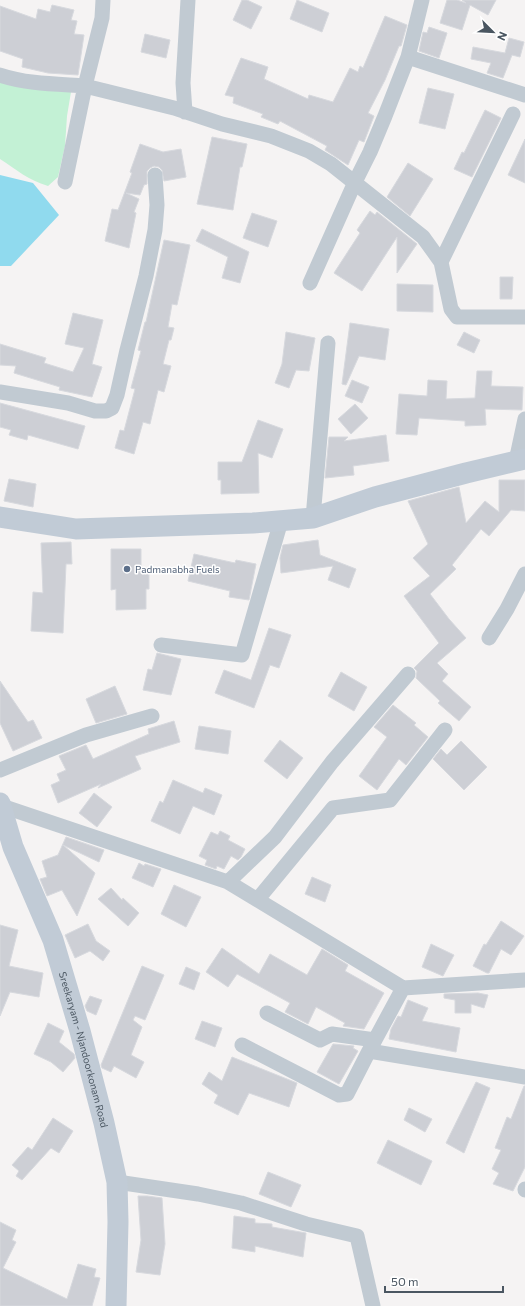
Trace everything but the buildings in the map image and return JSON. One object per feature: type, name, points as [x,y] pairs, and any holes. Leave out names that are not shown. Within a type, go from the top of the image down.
[{"type":"main road","points":[[0,517],[76,529],[281,521],[313,518],[375,497],[520,460]]},
{"type":"main road","name":"Sreekaryam - Njandoorkonam Road","points":[[1,804],[6,849],[53,940],[80,1031],[104,1123],[117,1182],[118,1222],[116,1306]]},
{"type":"street","points":[[65,182],[85,86],[102,18],[103,0]]},
{"type":"street","points":[[185,112],[183,83],[188,0]]},
{"type":"street","points":[[310,283],[370,152],[408,57],[422,0]]},
{"type":"street","points":[[408,57],[525,96]]},
{"type":"street","points":[[0,75],[41,83],[85,86],[271,136],[309,151],[331,164],[355,182],[423,237],[442,262],[451,309],[457,317],[525,317]]},
{"type":"street","points":[[442,262],[513,114]]},
{"type":"street","points":[[0,392],[68,403],[95,411],[106,411],[112,408],[117,395],[127,350],[134,327],[155,230],[157,205],[155,175]]},
{"type":"street","points":[[313,518],[328,343]]},
{"type":"street","points":[[520,460],[525,419]]},
{"type":"street","points":[[161,646],[242,654],[281,521]]},
{"type":"street","points":[[489,638],[507,609],[525,574]]},
{"type":"street","points":[[228,882],[275,837],[332,762],[408,674]]},
{"type":"street","points":[[0,770],[86,735],[152,716]]},
{"type":"street","points":[[258,900],[333,808],[390,800],[445,730]]},
{"type":"street","points":[[1,804],[228,882],[403,988],[525,980]]},
{"type":"street","points":[[242,1045],[339,1095],[347,1094],[403,988]]},
{"type":"street","points":[[267,1013],[320,1040],[332,1034],[372,1046],[525,1077]]},
{"type":"street","points":[[117,1182],[198,1194],[241,1203],[306,1224],[357,1236],[373,1306]]},
{"type":"green space","points":[[0,79],[71,92],[67,116],[65,146],[58,177],[48,186],[29,178],[0,159]]},
{"type":"water","points":[[0,175],[33,183],[59,215],[11,266],[0,266]]},
{"type":"place","name":"Padmanabha Fuels","points":[[127,569]]}]
